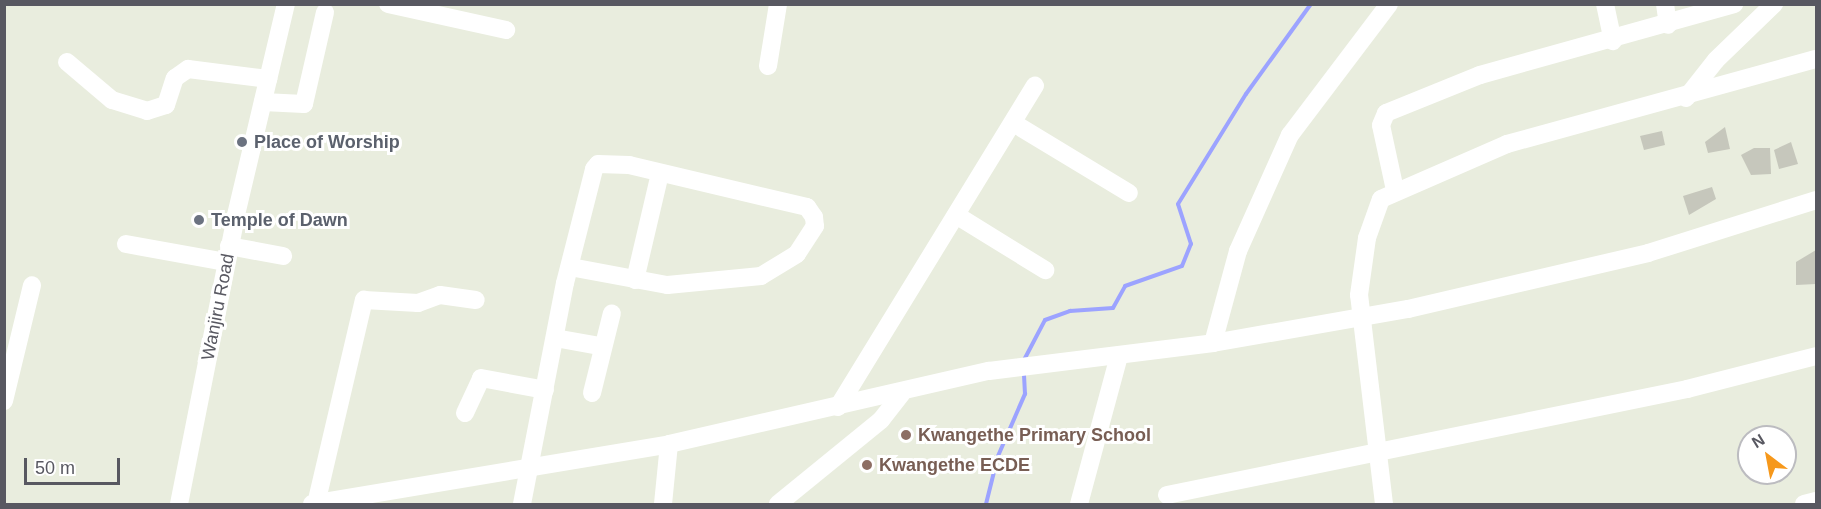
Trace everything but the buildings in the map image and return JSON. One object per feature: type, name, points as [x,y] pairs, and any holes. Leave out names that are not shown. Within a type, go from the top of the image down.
[{"type":"street","points":[[388,4],[506,30]]},
{"type":"street","points":[[768,66],[778,4]]},
{"type":"street","points":[[1213,343],[1238,251],[1290,135],[1389,4]]},
{"type":"street","points":[[1605,4],[1613,41]]},
{"type":"street","points":[[1665,4],[1668,25]]},
{"type":"street","points":[[1395,190],[1381,125],[1386,113],[1480,75],[1613,41],[1734,4]]},
{"type":"street","points":[[1686,98],[1716,60],[1774,4]]},
{"type":"street","name":"Wanjiru Road","points":[[179,504],[228,254],[268,79],[281,5]]},
{"type":"street","points":[[263,102],[304,104],[325,12]]},
{"type":"street","points":[[1384,504],[1360,318],[1361,274],[1373,215],[1381,199],[1395,190],[1507,144],[1587,119],[1686,98],[1816,59]]},
{"type":"street","points":[[67,62],[112,100],[147,111],[166,105],[174,78],[188,69],[268,79]]},
{"type":"street","points":[[838,407],[1015,124],[1035,85]]},
{"type":"street","points":[[1015,124],[1129,193]]},
{"type":"street","points":[[522,504],[531,469],[570,267],[598,164],[660,173],[807,207],[815,226],[797,254],[761,276],[667,285],[570,267]]},
{"type":"street","points":[[636,280],[660,173]]},
{"type":"street","points":[[476,300],[440,295],[418,303],[364,300],[314,504],[373,499],[669,444],[902,394],[989,371],[1213,343],[1360,318],[1648,253],[1816,200]]},
{"type":"street","points":[[956,215],[1045,270]]},
{"type":"street","points":[[126,244],[228,254],[283,256]]},
{"type":"street","points":[[4,401],[32,285]]},
{"type":"street","points":[[592,393],[600,346],[612,313]]},
{"type":"street","points":[[555,338],[600,346]]},
{"type":"street","points":[[1078,504],[1119,356]]},
{"type":"street","points":[[1167,495],[1687,389],[1816,356]]},
{"type":"street","points":[[465,413],[481,378],[545,390]]},
{"type":"street","points":[[778,504],[881,420],[902,394]]},
{"type":"street","points":[[663,504],[669,444]]},
{"type":"street","points":[[1804,504],[1816,501]]},
{"type":"waterway","points":[[1024,360],[1045,320],[1070,311],[1113,308],[1125,286],[1182,266],[1191,244],[1178,204],[1246,94],[1311,4]]},
{"type":"waterway","points":[[986,504],[998,456],[1025,394],[1024,373]]},
{"type":"place","name":"Place of Worship","points":[[242,142]]},
{"type":"place","name":"Temple of Dawn","points":[[199,220]]},
{"type":"place","name":"Kwangethe Primary School","points":[[906,435]]},
{"type":"place","name":"Kwangethe ECDE","points":[[867,465]]}]
